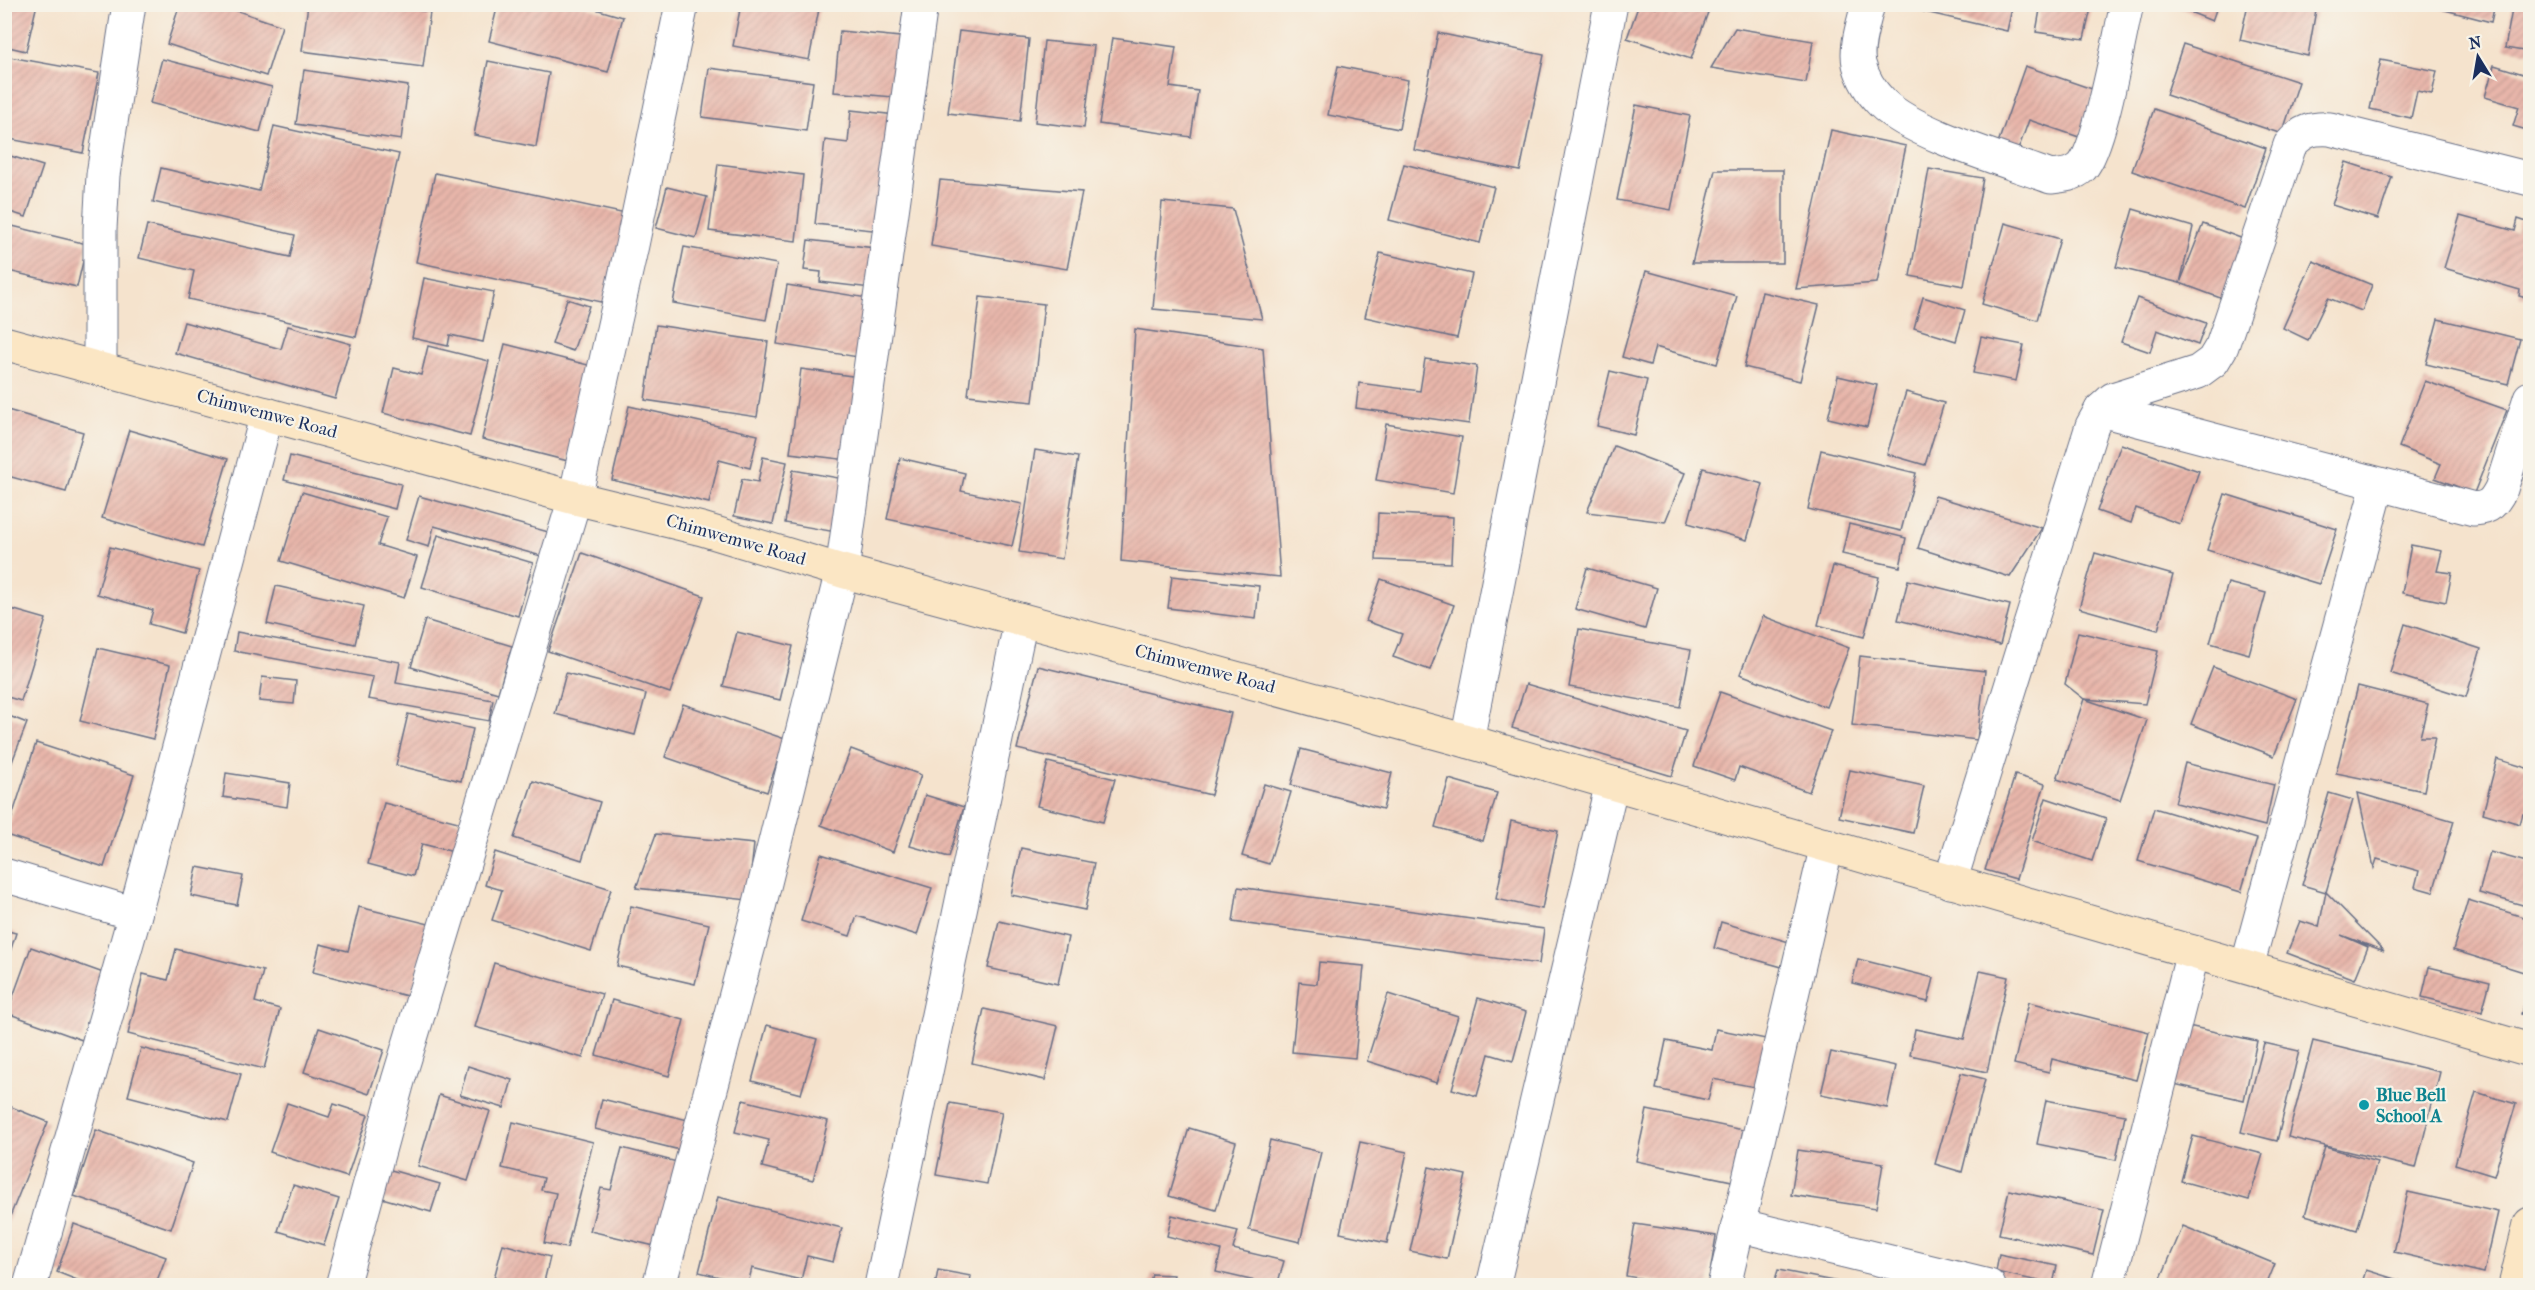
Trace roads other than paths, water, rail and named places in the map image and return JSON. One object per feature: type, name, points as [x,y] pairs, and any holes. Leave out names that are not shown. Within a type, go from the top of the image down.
[{"type":"main road","name":"Chimwemwe Road","points":[[4,343],[575,498],[702,529],[842,571],[1467,741],[2530,1050]]},
{"type":"main road","points":[[2521,1280],[2530,1224]]},
{"type":"street","points":[[100,369],[100,229],[103,175],[129,4]]},
{"type":"street","points":[[342,1286],[398,1081],[575,498],[633,245],[682,4]]},
{"type":"street","points":[[659,1286],[754,927],[842,571],[921,4]]},
{"type":"street","points":[[1467,741],[1611,4]]},
{"type":"street","points":[[1868,4],[1858,61],[1866,84],[1884,104],[1911,122],[1940,135],[2051,177],[2067,175],[2080,169],[2088,157],[2103,108],[2127,4]]},
{"type":"street","points":[[1950,882],[2092,426],[2101,410],[2114,399],[2198,372],[2213,361],[2223,346],[2290,145],[2299,134],[2312,128],[2330,129],[2530,179]]},
{"type":"street","points":[[2101,410],[2464,507],[2485,508],[2494,502],[2501,489],[2530,398]]},
{"type":"street","points":[[30,1286],[135,914],[267,414]]},
{"type":"street","points":[[2247,967],[2378,485]]},
{"type":"street","points":[[881,1286],[1022,620]]},
{"type":"street","points":[[1493,1286],[1612,783]]},
{"type":"street","points":[[1724,1286],[1827,845]]},
{"type":"street","points":[[4,875],[135,914]]},
{"type":"street","points":[[2108,1286],[2193,952]]},
{"type":"street","points":[[1738,1225],[1989,1286]]},
{"type":"place","name":"Blue Bell School A","points":[[2364,1105]]}]
